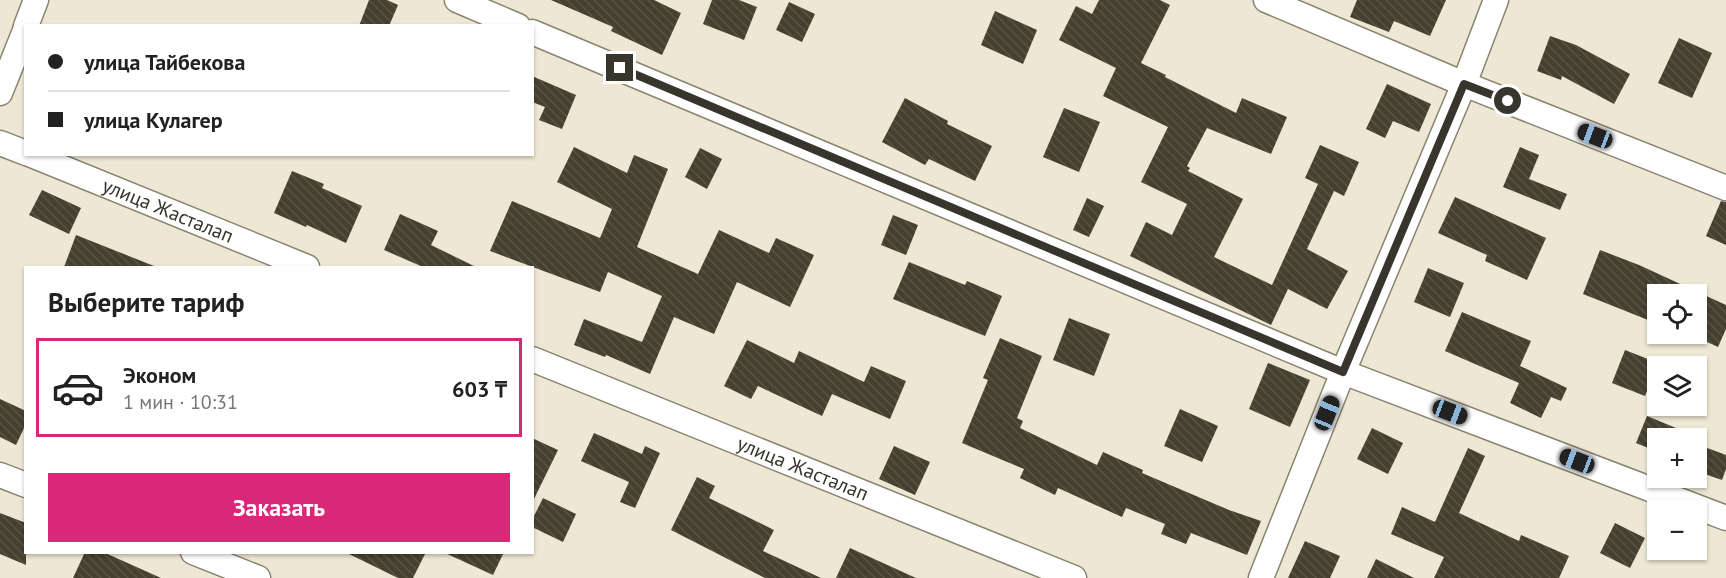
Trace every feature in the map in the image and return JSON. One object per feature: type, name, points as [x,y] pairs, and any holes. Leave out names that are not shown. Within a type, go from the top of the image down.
[{"type":"street","points":[[27,24],[36,0]]},
{"type":"street","points":[[457,0],[513,24]]},
{"type":"street","points":[[1266,0],[1464,84],[1726,188]]},
{"type":"street","points":[[1261,578],[1343,372],[1464,84],[1496,0]]},
{"type":"street","points":[[0,93],[24,32]]},
{"type":"street","points":[[534,33],[1343,372],[1726,518]]},
{"type":"street","name":"улица Жасталап","points":[[0,142],[24,153]]},
{"type":"street","name":"улица Жасталап","points":[[32,156],[305,266]]},
{"type":"street","name":"улица Жасталап","points":[[534,359],[1074,578]]},
{"type":"street","points":[[0,475],[24,484]]},
{"type":"street","points":[[198,554],[258,578]]},
{"type":"building","points":[[369,0],[387,0],[398,5],[390,24],[360,24]]},
{"type":"building","points":[[551,0],[654,0],[681,13],[662,55],[611,31],[613,27]]},
{"type":"building","points":[[712,0],[739,0],[757,7],[744,40],[703,24]]},
{"type":"building","points":[[1099,0],[1160,0],[1170,5],[1141,63],[1236,113],[1242,98],[1287,117],[1271,154],[1207,128],[1187,166],[1190,168],[1188,171],[1243,199],[1214,257],[1272,285],[1318,184],[1305,178],[1320,145],[1359,162],[1344,196],[1334,191],[1307,249],[1348,271],[1327,309],[1288,289],[1271,325],[1130,256],[1146,222],[1172,235],[1187,204],[1141,182],[1168,127],[1103,96],[1116,68],[1059,40],[1076,6],[1092,14]]},
{"type":"building","points":[[1357,0],[1446,0],[1430,36],[1394,21],[1389,32],[1350,17]]},
{"type":"building","points":[[789,2],[815,14],[802,42],[776,30]]},
{"type":"building","points":[[995,11],[1037,30],[1023,64],[981,45]]},
{"type":"building","points":[[1550,36],[1576,45],[1630,74],[1614,104],[1562,76],[1561,80],[1537,71]]},
{"type":"building","points":[[1679,38],[1712,53],[1692,98],[1658,83]]},
{"type":"building","points":[[534,77],[576,95],[562,129],[539,120],[545,107],[534,103]]},
{"type":"building","points":[[1387,84],[1431,104],[1419,132],[1393,121],[1385,138],[1366,129]]},
{"type":"building","points":[[905,98],[948,121],[947,124],[992,146],[975,181],[929,159],[925,165],[882,142]]},
{"type":"building","points":[[1064,108],[1100,122],[1079,172],[1043,157]]},
{"type":"building","points":[[574,147],[627,173],[634,155],[668,169],[637,247],[698,274],[719,230],[769,253],[776,238],[814,255],[790,307],[737,282],[714,334],[674,317],[650,374],[606,355],[605,357],[574,345],[584,319],[642,342],[662,296],[608,272],[600,292],[490,251],[512,201],[600,238],[612,209],[557,182]]},
{"type":"building","points":[[1520,147],[1539,155],[1529,179],[1567,194],[1560,210],[1503,187]]},
{"type":"building","points":[[700,148],[722,159],[707,189],[685,177]]},
{"type":"building","points":[[292,171],[324,184],[322,188],[362,206],[346,243],[274,213]]},
{"type":"building","points":[[42,190],[81,208],[69,234],[29,215]]},
{"type":"building","points":[[1455,197],[1546,238],[1527,280],[1485,261],[1487,255],[1438,233]]},
{"type":"building","points":[[1087,198],[1104,206],[1089,237],[1073,230]]},
{"type":"building","points":[[1721,201],[1726,202],[1726,245],[1706,236]]},
{"type":"building","points":[[400,214],[438,231],[431,245],[474,266],[421,266],[384,250]]},
{"type":"building","points":[[893,215],[918,225],[906,255],[881,245]]},
{"type":"building","points":[[76,235],[154,266],[64,266]]},
{"type":"building","points":[[1600,250],[1680,284],[1647,284],[1647,320],[1583,294]]},
{"type":"building","points":[[909,262],[965,285],[967,281],[1002,296],[985,336],[893,299]]},
{"type":"building","points":[[1428,268],[1464,283],[1450,317],[1414,302]]},
{"type":"building","points":[[1707,296],[1726,305],[1726,329],[1718,347],[1707,342]]},
{"type":"building","points":[[1462,312],[1531,341],[1520,366],[1567,388],[1561,401],[1551,397],[1541,418],[1510,403],[1519,383],[1445,351]]},
{"type":"building","points":[[1069,318],[1110,334],[1094,376],[1053,360]]},
{"type":"building","points":[[1000,338],[1042,356],[1017,418],[1023,421],[1020,428],[1097,465],[1103,452],[1143,470],[1142,473],[1261,521],[1247,555],[1191,533],[1186,544],[1161,534],[1165,524],[1126,508],[1122,517],[1058,488],[1055,495],[1020,478],[1024,469],[962,443],[988,380],[983,378]]},
{"type":"building","points":[[747,340],[794,363],[799,351],[864,382],[871,366],[906,381],[890,419],[832,394],[822,416],[758,386],[751,399],[724,386]]},
{"type":"building","points":[[1625,350],[1647,359],[1645,396],[1612,383]]},
{"type":"building","points":[[1268,363],[1310,380],[1290,427],[1249,409]]},
{"type":"building","points":[[0,399],[24,410],[24,428],[16,445],[0,437]]},
{"type":"building","points":[[1180,409],[1218,426],[1202,462],[1164,446]]},
{"type":"building","points":[[1647,416],[1676,428],[1647,428],[1647,448],[1636,443]]},
{"type":"building","points":[[1372,428],[1403,443],[1388,474],[1357,459]]},
{"type":"building","points":[[594,433],[642,454],[645,446],[660,453],[635,508],[620,502],[629,482],[581,461]]},
{"type":"building","points":[[534,439],[558,450],[534,499]]},
{"type":"building","points":[[894,446],[930,462],[915,495],[879,479]]},
{"type":"building","points":[[1468,448],[1485,456],[1459,513],[1519,541],[1521,535],[1569,556],[1559,578],[1434,578],[1444,557],[1391,534],[1402,507],[1435,522]]},
{"type":"building","points":[[1707,448],[1726,455],[1726,469],[1722,480],[1707,475]]},
{"type":"building","points":[[697,477],[715,486],[709,498],[774,530],[763,551],[821,578],[765,578],[671,530]]},
{"type":"building","points":[[543,498],[576,514],[563,542],[534,528],[534,516]]},
{"type":"building","points":[[0,513],[24,522],[26,565],[0,554]]},
{"type":"building","points":[[1615,523],[1645,538],[1630,568],[1600,553]]},
{"type":"building","points":[[1305,541],[1340,556],[1330,578],[1288,578]]},
{"type":"building","points":[[850,548],[916,578],[836,578]]},
{"type":"building","points":[[84,554],[107,554],[161,578],[73,578]]},
{"type":"building","points":[[349,554],[425,554],[413,578],[398,578]]},
{"type":"building","points":[[447,554],[503,554],[493,575]]},
{"type":"building","points":[[1376,559],[1414,578],[1367,578]]},
{"type":"route","points":[[620,68],[1343,372],[1464,84],[1508,101]]}]
